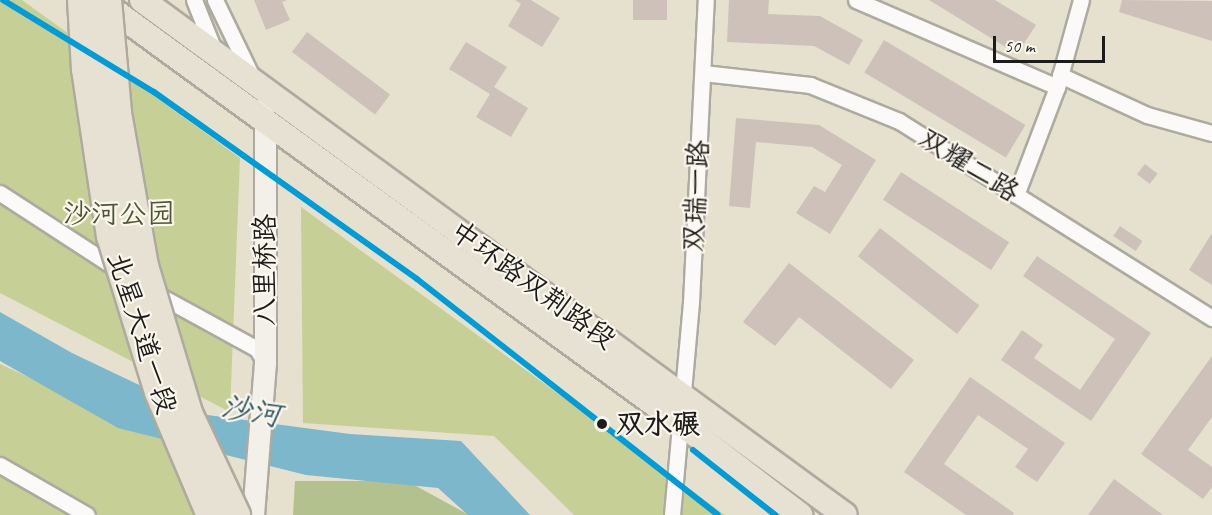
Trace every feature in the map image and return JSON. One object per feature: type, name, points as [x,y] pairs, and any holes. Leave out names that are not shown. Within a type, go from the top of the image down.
[{"type":"highway","name":"北星大道一段","points":[[82,0],[86,69],[111,236],[159,392],[211,515]]},
{"type":"highway","name":"北星大道一段","points":[[107,0],[117,113],[144,266],[188,413],[236,515]]},
{"type":"main road","name":"中环路双荆路段","points":[[99,0],[679,422],[800,515]]},
{"type":"main road","name":"中环路双荆路段","points":[[142,0],[217,59],[254,83],[681,392],[845,515]]},
{"type":"main road","name":"八里桥路","points":[[254,83],[265,123],[265,363],[254,515]]},
{"type":"street","points":[[194,0],[217,59]]},
{"type":"street","name":"八里桥路","points":[[215,0],[254,83]]},
{"type":"street","name":"双瑞一路","points":[[672,515],[681,392],[691,303],[706,0]]},
{"type":"street","points":[[856,0],[1147,114],[1212,133]]},
{"type":"street","points":[[1016,195],[1059,81],[1081,0]]},
{"type":"street","name":"双耀二路","points":[[703,73],[810,85],[899,121],[1212,318]]},
{"type":"street","points":[[0,193],[156,294],[257,349],[265,363]]},
{"type":"street","points":[[0,465],[87,515]]},
{"type":"green space","name":"沙河公园","points":[[0,0],[22,0],[240,158],[230,412],[0,293]]},
{"type":"green space","points":[[301,207],[725,515],[574,515],[494,436],[303,423]]},
{"type":"green space","points":[[0,364],[209,460],[202,515],[0,515]]},
{"type":"green space","points":[[295,481],[407,481],[469,515],[293,515]]},
{"type":"water","points":[[0,312],[72,353],[200,414],[350,434],[461,441],[530,515],[468,515],[438,488],[306,475],[118,428],[0,361]]},
{"type":"building","points":[[254,0],[287,0],[282,2],[290,20],[266,30]]},
{"type":"building","points":[[515,0],[531,0],[560,18],[542,47],[508,26],[521,4]]},
{"type":"building","points":[[633,0],[667,0],[667,20],[633,20]]},
{"type":"building","points":[[729,0],[769,0],[768,14],[820,16],[863,40],[849,65],[814,46],[727,42]]},
{"type":"building","points":[[929,0],[995,0],[1036,25],[1017,54]]},
{"type":"building","points":[[1122,0],[1212,1],[1212,41],[1119,12]]},
{"type":"building","points":[[307,32],[390,95],[375,115],[292,52]]},
{"type":"building","points":[[884,40],[1025,125],[1006,158],[864,73]]},
{"type":"building","points":[[466,42],[507,67],[494,87],[528,108],[511,137],[476,117],[490,94],[449,69]]},
{"type":"building","points":[[736,118],[819,125],[876,160],[830,234],[796,213],[814,186],[825,192],[842,165],[812,147],[756,142],[750,208],[729,206]]},
{"type":"building","points":[[1145,164],[1158,174],[1150,184],[1137,174]]},
{"type":"building","points":[[901,172],[1009,242],[991,270],[883,200]]},
{"type":"building","points":[[1120,226],[1142,241],[1136,251],[1113,236]]},
{"type":"building","points":[[880,228],[979,306],[957,334],[858,256]]},
{"type":"building","points":[[1212,233],[1212,285],[1189,270]]},
{"type":"building","points":[[1037,256],[1151,333],[1091,421],[1001,360],[1022,330],[1043,345],[1034,358],[1080,390],[1115,339],[1023,276]]},
{"type":"building","points":[[789,263],[914,360],[891,389],[799,317],[775,346],[743,322]]},
{"type":"building","points":[[1212,356],[1212,417],[1188,450],[1212,467],[1212,487],[1203,499],[1141,454]]},
{"type":"building","points":[[970,377],[1065,443],[1037,482],[1015,467],[1028,449],[978,415],[944,464],[1014,513],[1013,515],[966,515],[904,472]]},
{"type":"building","points":[[1114,479],[1163,515],[1088,515]]},
{"type":"transit line","points":[[3,0],[154,92],[417,279],[718,515]]},
{"type":"transit line","points":[[693,450],[775,515]]},
{"type":"place","name":"双水碾","points":[[602,424]]},
{"type":"water label","name":"沙河","points":[[251,411]]}]
